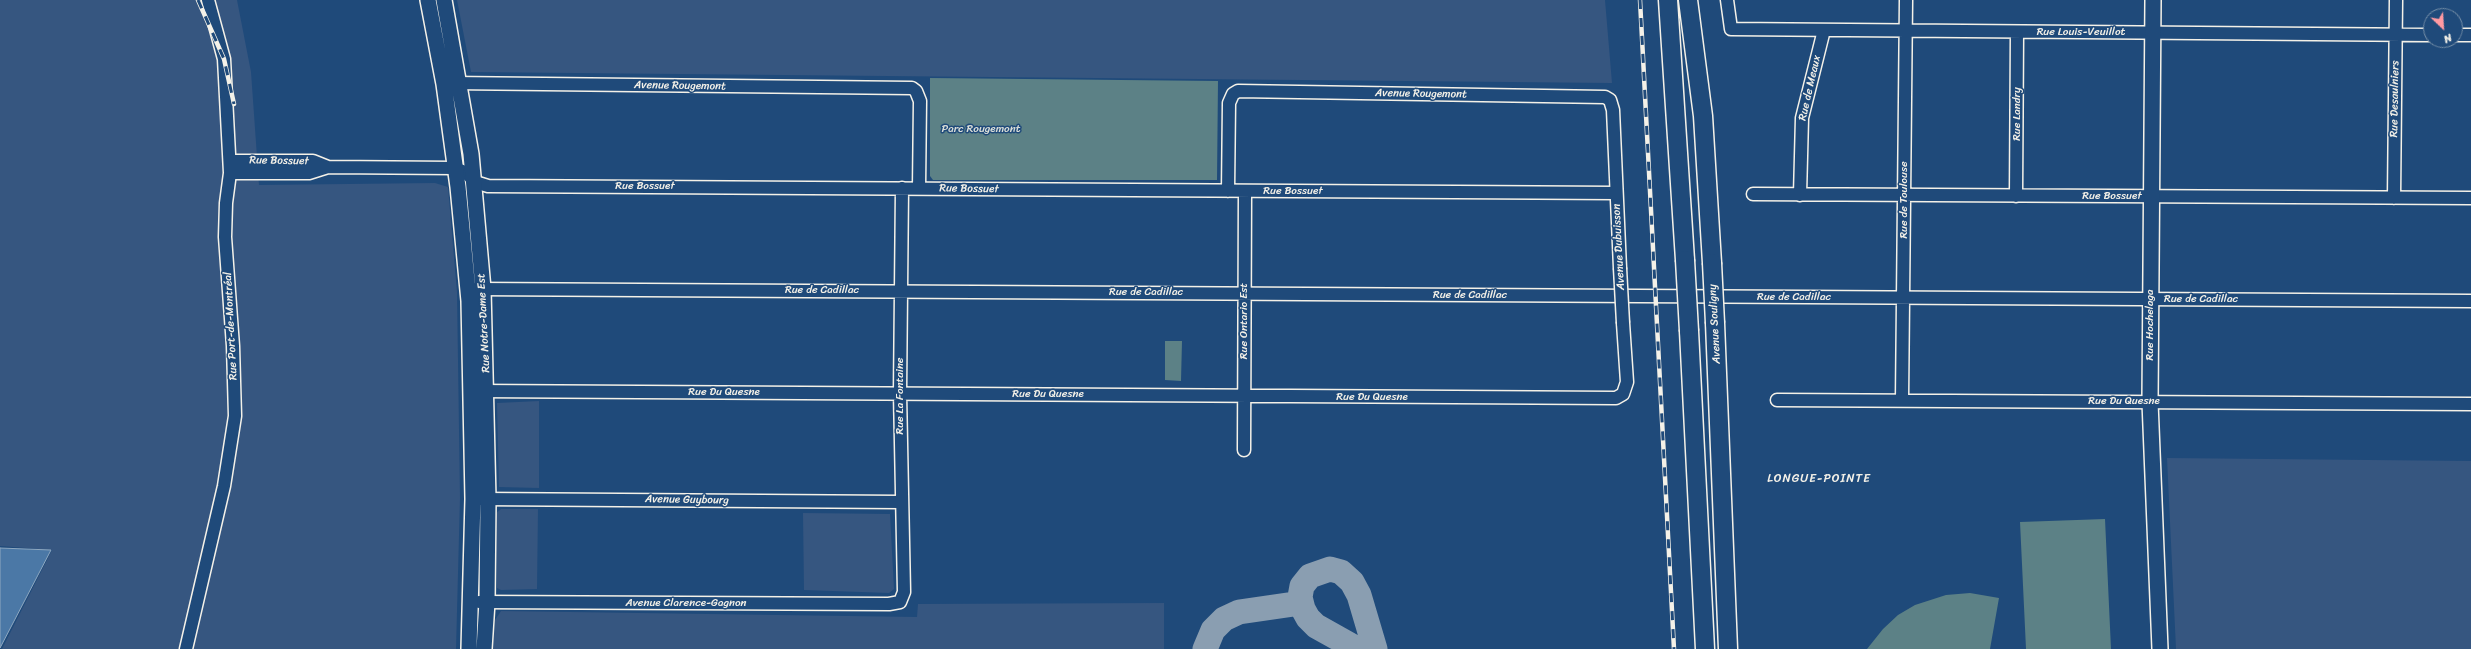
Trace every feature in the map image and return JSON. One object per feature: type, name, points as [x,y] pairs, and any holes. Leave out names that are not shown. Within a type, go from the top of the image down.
[{"type":"highway","points":[[1668,0],[1685,260],[1705,649]]},
{"type":"highway","name":"Avenue Souligny","points":[[1688,0],[1704,116],[1715,323],[1728,649]]},
{"type":"main road","name":"Rue Notre-Dame Est","points":[[428,0],[444,84],[455,168],[475,289]]},
{"type":"main road","name":"Rue Notre-Dame Est","points":[[444,0],[460,83],[475,182],[475,289],[479,391],[488,499],[488,602],[484,649]]},
{"type":"main road","name":"Rue Hochelaga","points":[[2153,0],[2150,402],[2160,649]]},
{"type":"main road","name":"Rue Notre-Dame Est","points":[[469,649],[473,499],[479,391]]},
{"type":"street","name":"Rue Port-de-Montréal","points":[[186,649],[224,486],[235,416],[233,346],[225,237],[226,203],[230,167],[224,59],[208,0]]},
{"type":"street","name":"Rue Louis-Veuillot","points":[[1727,0],[1731,29],[2423,35]]},
{"type":"street","name":"Rue de Toulouse","points":[[1902,400],[1906,0]]},
{"type":"street","name":"Rue Desaulniers","points":[[2394,198],[2396,0]]},
{"type":"street","name":"Rue de Meaux","points":[[1800,195],[1802,118],[1824,30]]},
{"type":"street","name":"Rue Landry","points":[[2016,196],[2017,32]]},
{"type":"street","name":"Avenue Rougemont","points":[[444,84],[908,88],[916,91],[920,101],[919,188]]},
{"type":"street","name":"Avenue Rougemont","points":[[1228,191],[1229,103],[1232,94],[1244,91],[1598,96],[1610,100]]},
{"type":"street","name":"Avenue Dubuisson","points":[[1610,100],[1614,110],[1616,193],[1627,382],[1623,394]]},
{"type":"street","name":"Rue Bossuet","points":[[230,167],[309,173],[328,167],[455,168],[465,172],[475,182],[488,186],[1616,193]]},
{"type":"street","name":"Rue La Fontaine","points":[[900,602],[904,592],[900,394],[902,188]]},
{"type":"street","name":"Rue Ontario Est","points":[[1244,450],[1245,191]]},
{"type":"street","name":"Rue Bossuet","points":[[1753,194],[2471,198]]},
{"type":"street","name":"Rue de Cadillac","points":[[475,289],[901,290],[1904,298],[2471,300]]},
{"type":"street","name":"Rue Du Quesne","points":[[479,391],[1611,398],[1623,394]]},
{"type":"street","name":"Rue Du Quesne","points":[[1777,400],[2471,404]]},
{"type":"street","name":"Avenue Guybourg","points":[[473,499],[901,502]]},
{"type":"street","name":"Avenue Clarence-Gagnon","points":[[471,602],[889,604],[900,602]]},
{"type":"shaded area","points":[[0,0],[237,0],[251,72],[259,185],[435,183],[448,187],[457,292],[460,498],[456,649],[2,649],[52,550],[0,546]]},
{"type":"shaded area","points":[[457,0],[1605,0],[1612,83],[471,72]]},
{"type":"shaded area","points":[[539,401],[539,488],[499,487],[497,403]]},
{"type":"shaded area","points":[[2167,458],[2471,461],[2471,649],[2176,649]]},
{"type":"shaded area","points":[[501,509],[538,509],[537,589],[501,590],[497,588],[496,513]]},
{"type":"shaded area","points":[[803,513],[890,514],[894,589],[889,593],[804,590]]},
{"type":"shaded area","points":[[0,548],[51,550],[0,648]]},
{"type":"shaded area","points":[[1164,603],[1164,649],[493,649],[495,620],[501,611],[917,617],[918,604]]},
{"type":"green space","name":"Parc Rougemont","points":[[930,78],[1218,81],[1217,180],[933,180],[930,176]]},
{"type":"green space","points":[[1165,341],[1182,341],[1181,381],[1165,380]]},
{"type":"green space","points":[[2105,519],[2111,649],[2026,649],[2020,522]]},
{"type":"green space","points":[[1970,593],[1999,598],[1990,649],[1867,649],[1883,629],[1898,615],[1915,605],[1946,595]]},
{"type":"taxiway","points":[[1357,649],[1316,626],[1308,618],[1303,609],[1300,597],[1302,586],[1310,576],[1330,569],[1341,572],[1352,582],[1359,595],[1375,649]]},
{"type":"taxiway","points":[[1205,649],[1213,630],[1224,619],[1239,612],[1301,603]]},
{"type":"railway","points":[[198,0],[224,59],[234,104]]},
{"type":"railway","points":[[1640,0],[1674,649]]},
{"type":"district","name":"LONGUE-POINTE","points":[[1819,479]]}]
